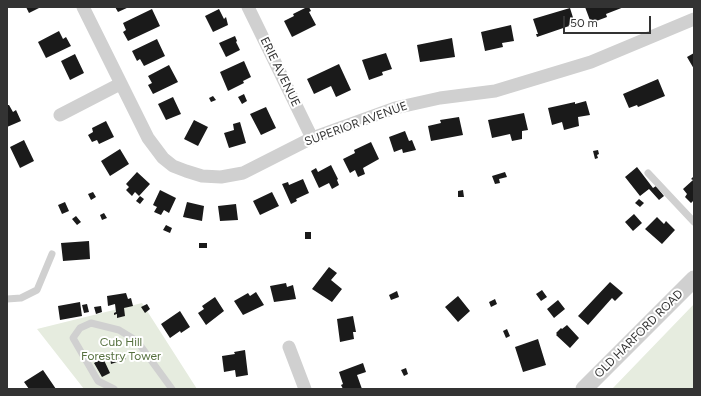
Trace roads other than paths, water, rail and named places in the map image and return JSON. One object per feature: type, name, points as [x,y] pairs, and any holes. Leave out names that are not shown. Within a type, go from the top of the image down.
[{"type":"street","name":"SUPERIOR AVENUE","points":[[83,7],[148,138],[162,158],[173,166],[202,176],[221,177],[243,173],[312,138],[395,108],[440,98],[495,90],[591,62],[694,19]]},
{"type":"street","name":"ERIE AVENUE","points":[[248,7],[312,138]]},
{"type":"street","points":[[60,115],[120,84]]},
{"type":"street","name":"OLD HARFORD ROAD","points":[[591,385],[694,279]]},
{"type":"street","points":[[289,346],[305,389]]},
{"type":"lane","points":[[648,172],[694,222]]},
{"type":"lane","points":[[7,299],[20,298],[37,290],[52,254]]},
{"type":"lane","points":[[114,389],[98,381],[73,338],[80,328],[91,324],[112,328],[119,330],[137,340],[172,389]]},
{"type":"park label","name":"Cub Hill Forestry Tower","points":[[121,349]]}]
